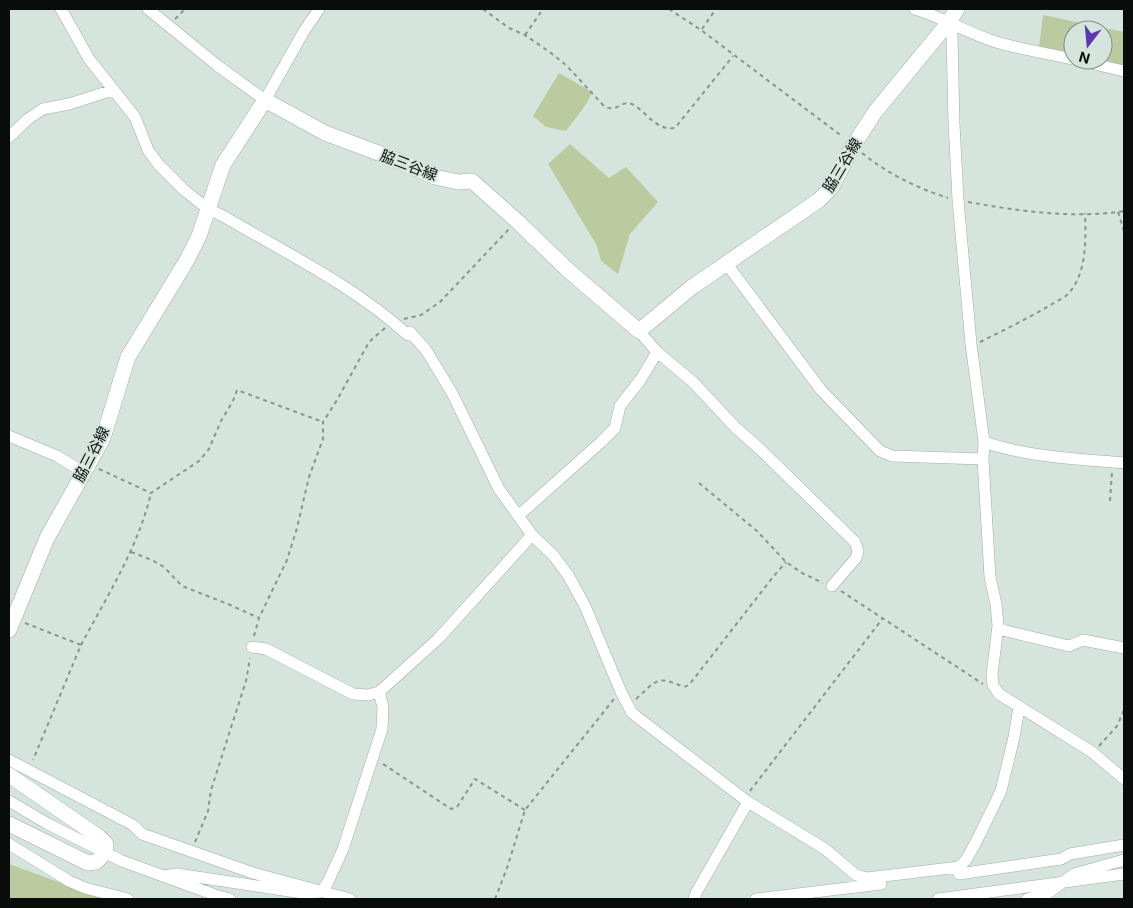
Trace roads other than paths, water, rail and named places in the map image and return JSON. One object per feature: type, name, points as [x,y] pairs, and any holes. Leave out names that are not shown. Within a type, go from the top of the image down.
[{"type":"main road","name":"脇三谷線","points":[[11,624],[47,538],[103,438],[128,357],[187,260],[199,236],[223,165],[265,100],[325,133],[435,177],[458,182],[472,181],[569,271],[639,331],[692,287],[819,200],[831,188],[853,146],[875,112],[953,15]]},
{"type":"main road","points":[[9,775],[100,837],[106,844],[105,853],[96,862],[88,863],[9,824]]},
{"type":"street","points":[[60,9],[89,59],[135,117],[148,150],[159,165],[184,190],[208,209],[313,268],[393,321],[408,335],[410,332],[426,350],[452,393],[499,489],[532,536],[553,555],[568,575],[585,606],[621,692],[632,713],[746,800],[825,849],[856,875],[867,878],[1060,859],[1070,854],[1124,845]]},
{"type":"street","points":[[148,9],[218,66],[265,100],[304,31],[319,9]]},
{"type":"street","points":[[915,9],[934,15],[953,15],[992,40],[1063,57]]},
{"type":"street","points":[[953,15],[954,123],[958,200],[972,347],[984,442],[983,459],[990,577],[996,604],[998,629],[992,674],[993,685],[999,694],[1092,752],[1124,778]]},
{"type":"street","points":[[9,137],[28,119],[43,109],[69,104],[113,90]]},
{"type":"street","points":[[726,262],[821,390],[880,451],[892,456],[983,459]]},
{"type":"street","points":[[639,331],[657,352],[693,382],[736,428],[855,542],[858,551],[856,558],[832,586]]},
{"type":"street","points":[[518,516],[615,428],[620,406],[657,352]]},
{"type":"street","points":[[9,436],[86,467]]},
{"type":"street","points":[[984,442],[1024,452],[1119,463]]},
{"type":"street","points":[[252,647],[266,649],[354,694],[368,695],[379,692],[438,639],[532,536]]},
{"type":"street","points":[[998,629],[1069,646],[1082,640],[1124,648]]},
{"type":"street","points":[[322,892],[343,849],[382,729],[383,707],[379,692]]},
{"type":"street","points":[[756,899],[959,870],[1002,791],[1019,708]]},
{"type":"street","points":[[9,760],[133,825],[142,834],[253,873],[350,899]]},
{"type":"street","points":[[694,899],[746,800]]},
{"type":"street","points":[[9,801],[48,824],[105,853],[163,876],[230,899]]},
{"type":"street","points":[[9,844],[77,885],[128,899]]},
{"type":"street","points":[[1027,899],[1048,893],[1074,874],[1124,860]]},
{"type":"street","points":[[163,876],[177,874],[303,893],[322,892]]},
{"type":"street","points":[[938,899],[1124,874]]}]
